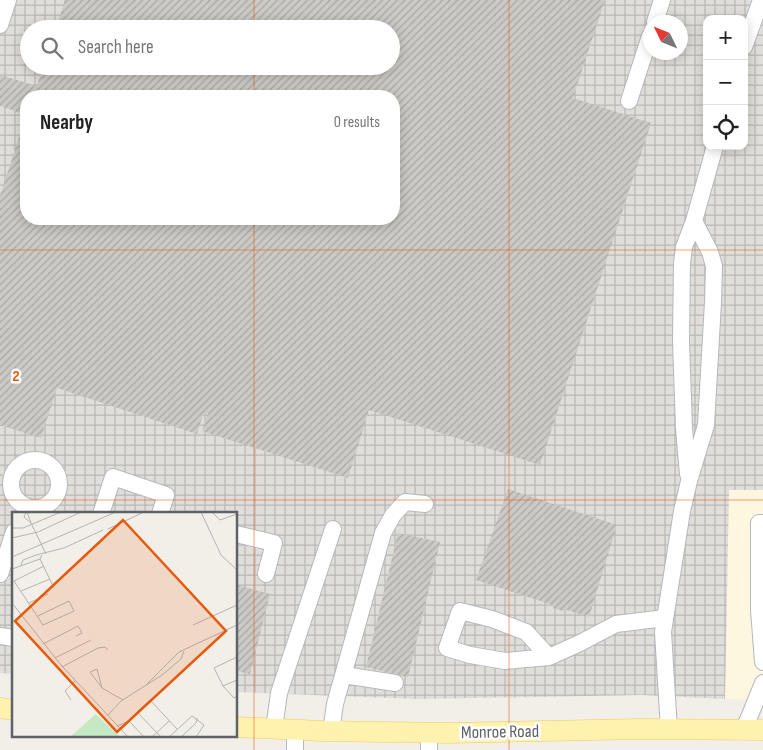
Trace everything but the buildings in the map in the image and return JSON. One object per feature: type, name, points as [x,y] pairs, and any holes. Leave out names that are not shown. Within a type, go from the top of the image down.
[{"type":"main road","name":"Monroe Road","points":[[238,727],[331,731],[429,742],[669,730],[763,730]]},
{"type":"lane","points":[[0,24],[8,0]]},
{"type":"lane","points":[[657,15],[662,0]]},
{"type":"lane","points":[[748,37],[761,0]]},
{"type":"lane","points":[[629,101],[643,58]]},
{"type":"lane","points":[[689,481],[684,428],[681,341],[682,263],[684,247],[694,222],[713,150]]},
{"type":"lane","points":[[669,730],[663,632],[682,510],[706,425],[714,266],[710,252],[694,222]]},
{"type":"lane","points":[[102,512],[113,477],[166,495],[161,512]]},
{"type":"lane","points":[[331,731],[335,704],[384,533],[393,515],[405,502],[425,504]]},
{"type":"lane","points":[[763,523],[759,523],[763,662]]},
{"type":"lane","points":[[274,729],[279,693],[333,529]]},
{"type":"lane","points":[[238,534],[274,543],[266,574]]},
{"type":"lane","points":[[0,574],[12,538]]},
{"type":"lane","points":[[549,657],[526,632],[492,619],[460,611],[446,648],[505,661],[549,657],[616,624],[665,618]]},
{"type":"lane","points":[[344,675],[395,683]]},
{"type":"lane","points":[[742,730],[763,683]]},
{"type":"lane","points":[[295,730],[295,750]]},
{"type":"shaded area","points":[[0,0],[763,0],[763,490],[729,490],[725,699],[642,695],[418,699],[238,692],[238,512],[12,512],[12,674],[0,673]]},
{"type":"shaded area","points":[[729,490],[763,490],[763,698],[725,699]]}]
